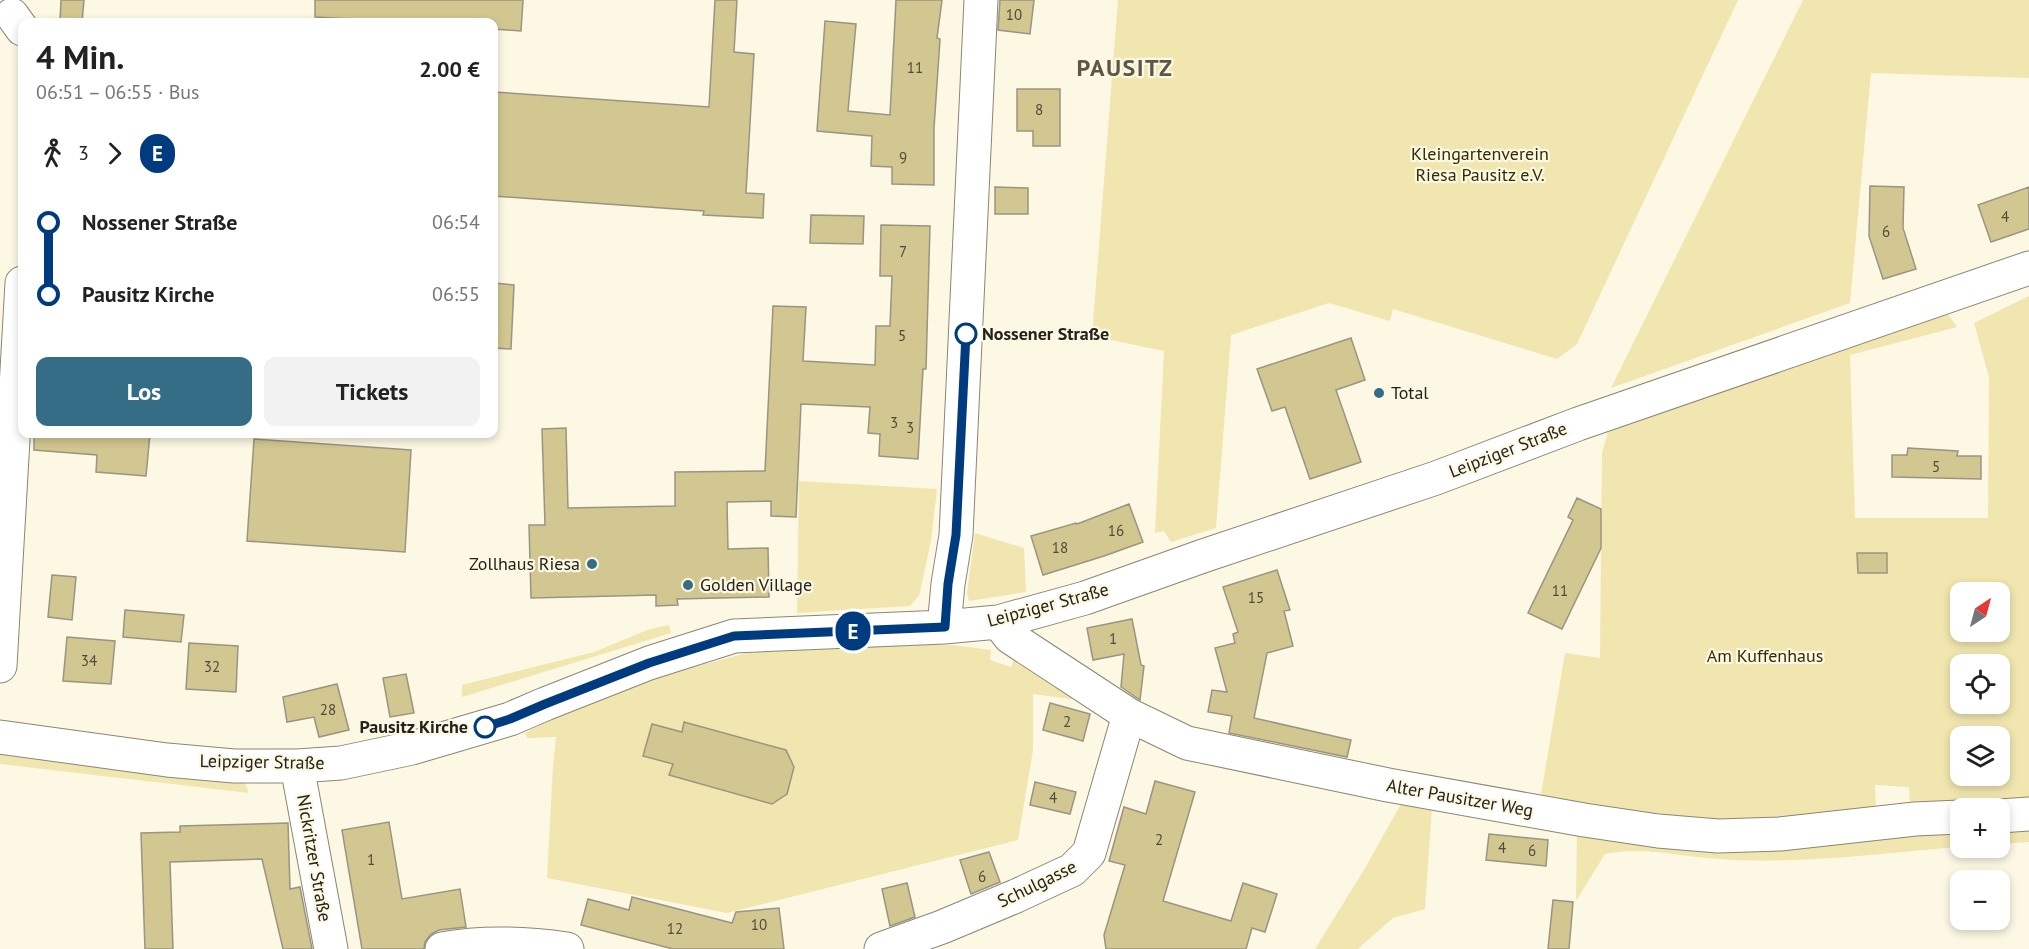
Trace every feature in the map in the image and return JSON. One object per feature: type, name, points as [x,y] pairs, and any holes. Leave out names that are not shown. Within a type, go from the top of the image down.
[{"type":"street","points":[[945,627],[956,525],[981,0]]},
{"type":"street","name":"Leipziger Straße","points":[[0,737],[178,761],[234,766],[341,763],[381,756],[480,729],[649,663],[734,636],[945,627],[998,622],[1085,598],[1436,478],[1578,424],[2029,268]]},
{"type":"street","points":[[0,666],[18,353]]},
{"type":"street","name":"Alter Pausitzer Weg","points":[[998,622],[1010,637],[1129,715],[1187,743],[1388,785],[1527,811],[1658,831],[1718,836],[1780,834],[1915,819],[1950,817]]},
{"type":"street","name":"Schulgasse","points":[[881,949],[942,927],[1016,896],[1072,870],[1083,861],[1089,853],[1129,715]]},
{"type":"street","name":"Nickritzer Straße","points":[[297,766],[331,949]]},
{"type":"street","points":[[2010,815],[2029,814]]},
{"type":"street","points":[[442,949],[470,944],[524,943],[567,949]]},
{"type":"green space","name":"Kleingartenverein Riesa Pausitz e.V.","points":[[1118,0],[1738,0],[1577,344],[1557,359],[1393,309],[1390,321],[1329,303],[1231,335],[1216,528],[1171,542],[1164,531],[1155,533],[1164,351],[1092,336]]},
{"type":"green space","points":[[1803,0],[2029,0],[2029,78],[1871,73],[1850,303],[1611,388]]},
{"type":"green space","name":"Am Kuffenhaus","points":[[2029,296],[2029,799],[1950,798],[1950,801],[1910,802],[1909,787],[1875,785],[1876,808],[1723,824],[1661,820],[1661,813],[1654,813],[1653,816],[1540,800],[1565,653],[1600,658],[1602,453],[1608,432],[1948,314],[1957,327],[1850,355],[1855,518],[1988,518],[1989,377],[1974,323]]},
{"type":"green space","points":[[799,481],[937,489],[931,541],[919,596],[910,606],[797,613]]},
{"type":"green space","points":[[975,533],[1024,548],[1026,592],[969,601],[967,593]]},
{"type":"green space","points":[[669,625],[671,633],[462,697],[462,685],[594,652],[650,629]]},
{"type":"green space","points":[[895,644],[953,645],[991,650],[990,660],[1011,667],[1015,657],[1092,702],[1033,694],[1033,750],[1018,840],[727,913],[547,878],[556,737],[527,738],[525,733],[567,711],[668,674],[747,653]]},
{"type":"green space","points":[[0,750],[244,781],[249,793],[0,764]]},
{"type":"green space","points":[[1402,802],[1432,806],[1425,909],[1393,918],[1358,949],[1315,949],[1364,870]]},
{"type":"green space","points":[[2029,825],[2029,842],[2010,843],[2010,826]]},
{"type":"green space","points":[[1577,829],[1950,830],[1950,848],[1840,858],[1748,860],[1634,851],[1605,854],[1576,901]]},
{"type":"building","points":[[61,0],[84,0],[82,18],[60,18]]},
{"type":"building","points":[[315,0],[523,0],[521,31],[498,29],[498,18],[315,17]]},
{"type":"building","points":[[715,0],[737,0],[734,52],[754,54],[746,193],[764,194],[763,218],[703,215],[704,211],[498,196],[498,92],[709,107]]},
{"type":"building","points":[[896,0],[942,0],[937,38],[940,39],[934,128],[934,185],[892,184],[892,167],[871,166],[872,136],[817,131],[825,21],[856,24],[848,111],[890,115]]},
{"type":"building","points":[[1000,0],[1034,0],[1030,34],[998,30]]},
{"type":"building","points":[[1017,89],[1060,89],[1060,146],[1033,146],[1033,131],[1017,131]]},
{"type":"building","points":[[1870,186],[1904,187],[1903,228],[1916,269],[1883,279],[1869,236]]},
{"type":"building","points":[[995,187],[1028,188],[1028,214],[995,214]]},
{"type":"building","points":[[2029,187],[2029,229],[1991,242],[1978,205]]},
{"type":"building","points":[[811,215],[864,216],[863,244],[810,243]]},
{"type":"building","points":[[881,225],[930,226],[926,369],[923,369],[918,459],[879,456],[880,434],[868,433],[870,407],[801,404],[796,517],[771,516],[771,501],[727,502],[728,549],[768,548],[769,597],[677,599],[678,605],[656,606],[656,595],[531,598],[529,525],[545,525],[542,429],[566,428],[568,508],[675,506],[675,472],[765,471],[773,306],[806,307],[803,361],[875,365],[876,326],[890,326],[892,276],[880,276]]},
{"type":"building","points":[[498,283],[514,285],[511,349],[498,348]]},
{"type":"building","points":[[1351,338],[1365,380],[1336,390],[1361,462],[1310,479],[1285,407],[1272,411],[1257,369]]},
{"type":"building","points":[[34,438],[150,438],[146,476],[96,472],[97,455],[34,450]]},
{"type":"building","points":[[254,439],[411,450],[405,552],[247,541]]},
{"type":"building","points":[[1908,448],[1958,451],[1957,456],[1981,456],[1981,479],[1892,477],[1892,455],[1907,455]]},
{"type":"building","points":[[1577,498],[1601,509],[1601,548],[1562,629],[1528,613],[1573,520],[1568,517]]},
{"type":"building","points":[[1129,504],[1143,542],[1043,575],[1031,536],[1077,524]]},
{"type":"building","points":[[1857,553],[1887,553],[1887,573],[1858,573]]},
{"type":"building","points":[[1277,570],[1290,610],[1284,611],[1293,646],[1267,653],[1254,718],[1351,740],[1347,757],[1229,733],[1232,716],[1208,712],[1212,690],[1227,692],[1215,648],[1235,643],[1233,634],[1238,632],[1223,587]]},
{"type":"building","points":[[52,575],[76,577],[72,620],[48,617]]},
{"type":"building","points":[[125,610],[184,615],[181,642],[123,637]]},
{"type":"building","points":[[1132,619],[1141,665],[1144,666],[1140,700],[1121,687],[1124,654],[1093,660],[1087,628]]},
{"type":"building","points":[[67,637],[115,641],[111,684],[63,681]]},
{"type":"building","points":[[189,643],[238,646],[236,692],[186,689]]},
{"type":"building","points":[[406,674],[414,713],[390,717],[383,678]]},
{"type":"building","points":[[337,684],[349,730],[319,737],[314,717],[287,722],[283,697]]},
{"type":"building","points":[[1050,703],[1090,714],[1083,741],[1043,730]]},
{"type":"building","points":[[684,722],[786,750],[794,767],[787,794],[772,804],[669,775],[673,764],[643,756],[652,724],[682,732]]},
{"type":"building","points":[[1155,781],[1195,792],[1163,901],[1231,921],[1243,883],[1277,894],[1265,932],[1252,928],[1246,949],[1106,949],[1104,935],[1125,865],[1109,861],[1124,807],[1146,814]]},
{"type":"building","points":[[1035,782],[1076,792],[1070,814],[1030,805]]},
{"type":"building","points":[[389,822],[402,899],[460,889],[466,927],[439,930],[431,934],[425,942],[424,949],[362,949],[342,830]]},
{"type":"building","points":[[288,823],[290,889],[300,887],[312,949],[283,949],[262,859],[170,862],[173,949],[145,949],[141,833],[180,832],[180,826]]},
{"type":"building","points":[[1489,834],[1548,840],[1546,866],[1486,860]]},
{"type":"building","points":[[989,852],[1000,882],[971,894],[960,860]]},
{"type":"building","points":[[907,883],[915,917],[890,926],[882,889]]},
{"type":"building","points":[[632,897],[732,923],[736,912],[779,908],[784,949],[673,949],[581,925],[588,899],[629,910]]},
{"type":"building","points":[[1553,900],[1573,902],[1569,949],[1548,949]]},
{"type":"bus line","name":"E","points":[[485,727],[649,663],[734,636],[945,627],[948,584],[956,535],[966,334]]},
{"type":"place","name":"Nossener Straße","points":[[966,334]]},
{"type":"place","name":"Total","points":[[1379,393]]},
{"type":"place","name":"Zollhaus Riesa","points":[[592,564]]},
{"type":"place","name":"Golden Village","points":[[688,585]]},
{"type":"place","name":"Pausitz Kirche","points":[[485,727]]},
{"type":"district","name":"PAUSITZ","points":[[1125,68]]}]
